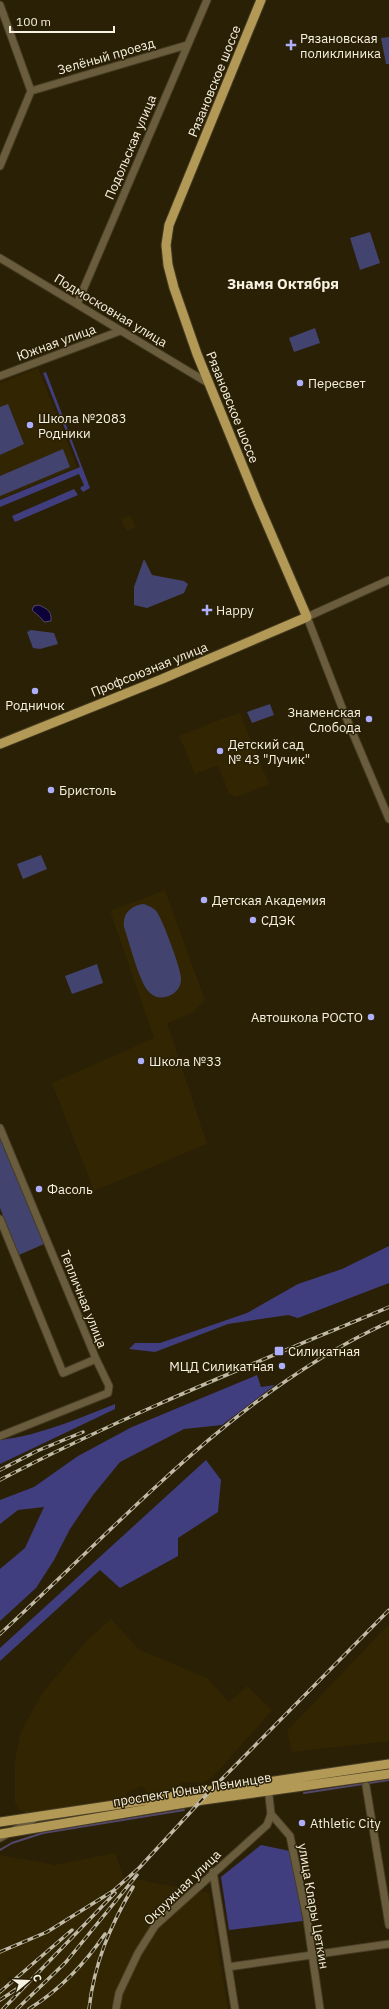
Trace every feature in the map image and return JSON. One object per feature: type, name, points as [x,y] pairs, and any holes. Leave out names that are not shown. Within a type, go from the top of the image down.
[{"type":"main road","name":"Рязановское шоссе","points":[[261,0],[169,225],[166,245],[174,288],[208,384],[306,617]]},
{"type":"main road","name":"Профсоюзная улица","points":[[0,744],[162,679],[306,617]]},
{"type":"main road","name":"проспект Юных Ленинцев","points":[[4,1834],[389,1764]]},
{"type":"main road","name":"проспект Юных Ленинцев","points":[[4,1821],[268,1786],[389,1774]]},
{"type":"street","name":"Подольская улица","points":[[77,304],[207,0]]},
{"type":"street","points":[[0,5],[31,91],[0,166]]},
{"type":"street","name":"Зелёный проезд","points":[[31,91],[187,45]]},
{"type":"street","name":"Подмосковная улица","points":[[0,258],[208,384]]},
{"type":"street","name":"Южная улица","points":[[0,376],[120,331]]},
{"type":"street","points":[[306,617],[389,580]]},
{"type":"street","name":"Рязановское шоссе","points":[[306,617],[389,819]]},
{"type":"street","name":"Тепличная улица","points":[[0,1128],[96,1359],[63,1373],[0,1219]]},
{"type":"street","points":[[0,1436],[108,1393],[109,1386],[96,1359]]},
{"type":"street","points":[[268,1786],[271,1814]]},
{"type":"street","points":[[366,1786],[389,1925]]},
{"type":"street","name":"Окружная улица","points":[[116,2009],[119,1993],[138,1953],[155,1926],[213,1872],[267,1825],[271,1814]]},
{"type":"street","name":"улица Клары Цеткин","points":[[271,1814],[290,1836],[307,1919],[311,1956],[320,2009]]},
{"type":"street","points":[[0,1838],[4,1834],[40,1816]]},
{"type":"street","points":[[4,1821],[4,1834]]},
{"type":"street","points":[[213,1872],[235,2009]]},
{"type":"street","points":[[228,1967],[389,1944]]},
{"type":"shaded area","points":[[389,37],[389,64],[386,64],[381,38]]},
{"type":"shaded area","points":[[370,232],[380,263],[360,270],[350,238]]},
{"type":"shaded area","points":[[315,328],[320,343],[294,352],[289,338]]},
{"type":"shaded area","name":"Школа №2083 Родники","points":[[38,368],[77,467],[0,499],[0,383]]},
{"type":"shaded area","points":[[46,372],[90,488],[83,492],[80,488],[84,485],[79,474],[0,507],[0,500],[80,467],[43,373]]},
{"type":"shaded area","points":[[8,404],[24,444],[0,455],[0,407]]},
{"type":"shaded area","points":[[63,449],[70,467],[0,496],[0,476]]},
{"type":"shaded area","points":[[74,489],[78,495],[15,522],[12,516]]},
{"type":"shaded area","points":[[130,515],[136,527],[127,531],[121,519]]},
{"type":"shaded area","points":[[144,559],[152,575],[184,581],[188,584],[184,593],[147,608],[134,605],[134,587]]},
{"type":"shaded area","points":[[39,605],[51,615],[51,621],[44,622],[32,610],[34,606]]},
{"type":"shaded area","points":[[31,630],[54,633],[58,644],[40,649],[33,648],[27,632]]},
{"type":"shaded area","points":[[270,704],[274,715],[252,723],[247,712]]},
{"type":"shaded area","name":"Детский сад № 43 \"Лучик\"","points":[[240,713],[269,784],[237,797],[229,794],[218,765],[195,774],[179,736]]},
{"type":"shaded area","points":[[41,855],[47,869],[23,879],[17,864]]},
{"type":"shaded area","name":"Школа №33","points":[[165,890],[205,1000],[192,1013],[167,1023],[207,1144],[94,1191],[52,1083],[154,1038],[110,911]]},
{"type":"shaded area","points":[[144,904],[154,909],[160,917],[178,965],[181,978],[180,984],[178,989],[170,996],[154,996],[145,987],[138,971],[124,927],[126,914],[132,908]]},
{"type":"shaded area","points":[[97,964],[103,983],[72,994],[65,976]]},
{"type":"shaded area","points":[[0,1138],[44,1244],[19,1255],[0,1208]]},
{"type":"shaded area","points":[[389,1246],[389,1283],[298,1318],[288,1315],[228,1324],[155,1352],[129,1349],[135,1343],[160,1343],[247,1313],[298,1284],[342,1269]]},
{"type":"shaded area","points":[[257,1375],[261,1387],[275,1385],[222,1425],[184,1429],[120,1462],[93,1495],[70,1529],[54,1560],[36,1588],[0,1621],[0,1569],[25,1548],[44,1507],[18,1510],[0,1524],[0,1500],[34,1487],[78,1456],[132,1427]]},
{"type":"shaded area","points":[[115,1404],[115,1409],[0,1464],[0,1440],[15,1438],[73,1421]]},
{"type":"shaded area","points":[[206,1460],[221,1480],[218,1512],[178,1538],[178,1556],[120,1588],[100,1570],[0,1661],[0,1648]]},
{"type":"shaded area","points":[[111,1619],[140,1650],[207,1678],[229,1702],[247,1686],[272,1710],[213,1777],[202,1783],[183,1782],[167,1792],[152,1795],[146,1792],[142,1786],[127,1793],[125,1799],[28,1814],[19,1810],[15,1803],[15,1761],[21,1731],[43,1692],[89,1638]]},
{"type":"shaded area","points":[[389,1624],[389,1741],[292,1752],[287,1731]]},
{"type":"shaded area","points":[[261,1845],[290,1851],[303,1921],[229,1930],[221,1877]]},
{"type":"shaded area","points":[[115,1853],[124,1877],[209,1893],[228,2009],[0,2009],[0,1855],[55,1865]]},
{"type":"waterway","points":[[304,1793],[389,1780]]},
{"type":"waterway","points":[[0,1850],[12,1843],[43,1833],[184,1810]]},
{"type":"railway","points":[[0,1480],[144,1411],[389,1307]]},
{"type":"railway","points":[[0,1634],[136,1505],[183,1462],[231,1422],[281,1384],[333,1351],[389,1322]]},
{"type":"railway","points":[[0,1470],[37,1451],[83,1432]]},
{"type":"railway","points":[[0,1952],[47,1932],[113,1891],[139,1868],[210,1791],[389,1610]]},
{"type":"railway","points":[[17,2009],[66,1962],[137,1875]]},
{"type":"railway","points":[[89,2009],[91,1992],[104,1946],[117,1916],[133,1887]]},
{"type":"railway","points":[[3,2009],[115,1893]]},
{"type":"railway","points":[[0,1992],[72,1930]]},
{"type":"railway","points":[[29,2009],[62,1985],[89,1956],[105,1934]]},
{"type":"railway","points":[[0,2000],[18,1988]]},
{"type":"place","name":"Рязановская поликлиника","points":[[291,45]]},
{"type":"place","name":"Пересвет","points":[[300,383]]},
{"type":"place","name":"Школа №2083 Родники","points":[[30,425]]},
{"type":"place","name":"Happy","points":[[207,610]]},
{"type":"place","name":"Родничок","points":[[35,691]]},
{"type":"place","name":"Знаменская Слобода","points":[[369,719]]},
{"type":"place","name":"Детский сад № 43 \"Лучик\"","points":[[220,751]]},
{"type":"place","name":"Бристоль","points":[[51,790]]},
{"type":"place","name":"Детская Академия","points":[[204,900]]},
{"type":"place","name":"СДЭК","points":[[253,920]]},
{"type":"place","name":"Автошкола РОСТО","points":[[371,1017]]},
{"type":"place","name":"Школа №33","points":[[141,1061]]},
{"type":"place","name":"Фасоль","points":[[39,1189]]},
{"type":"place","name":"Силикатная","points":[[279,1351]]},
{"type":"place","name":"МЦД Силикатная","points":[[282,1366]]},
{"type":"place","name":"Athletic City","points":[[302,1823]]},
{"type":"district","name":"Знамя Октября","points":[[283,284]]}]
